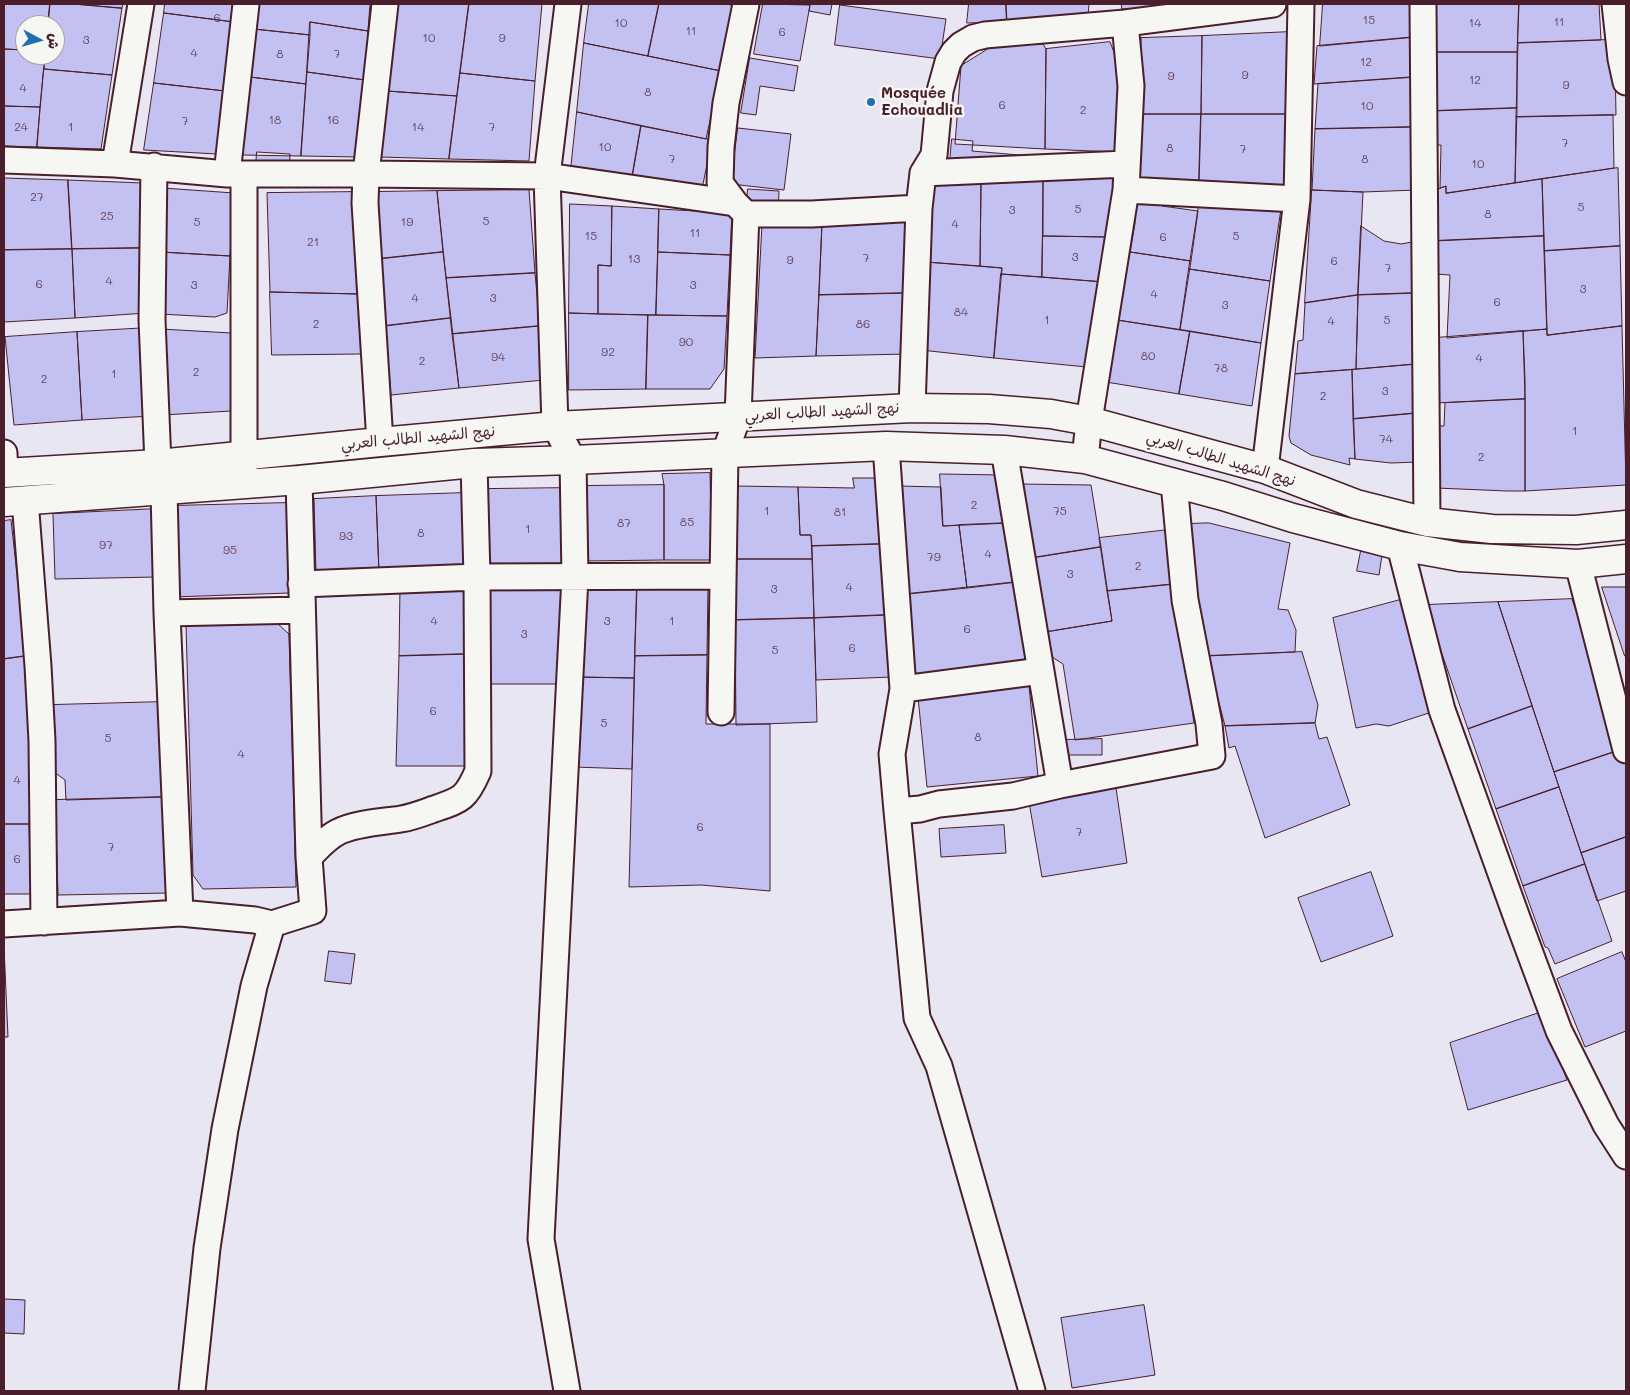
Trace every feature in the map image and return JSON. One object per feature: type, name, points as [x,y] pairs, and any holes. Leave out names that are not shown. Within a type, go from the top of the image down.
[{"type":"main road","name":"نهج الشهيد الطالب العربي","points":[[4,466],[158,464],[556,426],[912,408],[989,409],[1051,414],[1089,421],[1265,469],[1356,504],[1427,522],[1492,529],[1576,530],[1626,526]]},
{"type":"main road","name":"نهج الشهيد الطالب العربي","points":[[15,501],[298,480],[474,463],[886,446],[1004,450],[1085,459],[1400,546],[1460,557],[1578,564],[1626,559]]},
{"type":"street","points":[[115,164],[141,4]]},
{"type":"street","points":[[243,483],[244,455],[236,174],[246,4]]},
{"type":"street","points":[[380,442],[365,203],[366,174],[385,4]]},
{"type":"street","points":[[567,1391],[541,1239],[575,577],[573,460],[556,426],[547,176],[568,4]]},
{"type":"street","points":[[721,712],[725,453],[738,416],[740,209],[720,182],[721,146],[726,103],[746,4]]},
{"type":"street","points":[[912,408],[919,208],[923,173],[934,155],[942,79],[948,62],[960,45],[986,34],[1100,14],[1125,23],[1273,4]]},
{"type":"street","points":[[1265,469],[1297,199],[1301,4]]},
{"type":"street","points":[[1424,4],[1427,522]]},
{"type":"street","points":[[1615,4],[1620,59],[1626,82]]},
{"type":"street","points":[[1085,459],[1089,421],[1126,190],[1131,86],[1125,23]]},
{"type":"street","points":[[4,160],[154,166],[236,174],[547,176],[740,209],[812,214],[919,208]]},
{"type":"street","points":[[923,173],[1126,164]]},
{"type":"street","points":[[154,166],[152,320],[158,464]]},
{"type":"street","points":[[1126,190],[1297,199]]},
{"type":"street","points":[[886,446],[903,689],[892,754],[917,1018],[939,1066],[1032,1391]]},
{"type":"street","points":[[1004,450],[1060,785]]},
{"type":"street","points":[[309,857],[325,840],[338,832],[421,815],[459,800],[471,788],[478,772],[477,577],[474,463]]},
{"type":"street","points":[[4,924],[180,914],[255,920],[272,924],[313,911],[309,857],[298,480]]},
{"type":"street","points":[[897,811],[920,809],[939,804],[1012,796],[1212,756],[1209,724],[1185,600],[1174,483]]},
{"type":"street","points":[[164,490],[167,613],[180,914]]},
{"type":"street","points":[[15,501],[38,666],[42,741],[44,922]]},
{"type":"street","points":[[1400,546],[1442,710],[1517,918],[1559,1031],[1606,1125],[1626,1156]]},
{"type":"street","points":[[1578,564],[1626,750]]},
{"type":"street","points":[[301,584],[477,577],[723,576]]},
{"type":"street","points":[[167,613],[302,610]]},
{"type":"street","points":[[903,689],[1041,671]]},
{"type":"street","points":[[192,1391],[207,1248],[224,1129],[254,986],[272,924]]},
{"type":"building","points":[[4,4],[50,4],[49,15],[15,15],[15,50],[4,49]]},
{"type":"building","points":[[50,4],[122,8],[112,75],[44,69],[44,65],[65,65],[65,15],[49,15]]},
{"type":"building","points":[[74,4],[123,4],[122,8]]},
{"type":"building","points":[[165,4],[236,4],[234,22],[164,13]]},
{"type":"building","points":[[256,4],[370,4],[368,31],[310,22],[310,35],[254,29]]},
{"type":"building","points":[[397,4],[469,4],[457,96],[387,91]]},
{"type":"building","points":[[469,4],[542,4],[535,81],[460,73]]},
{"type":"building","points":[[589,4],[659,4],[648,56],[584,43]]},
{"type":"building","points":[[659,4],[727,4],[734,6],[721,71],[648,56]]},
{"type":"building","points":[[763,4],[810,5],[800,61],[754,54]]},
{"type":"building","points":[[805,4],[832,4],[830,15],[809,11],[810,5]]},
{"type":"building","points":[[969,4],[1006,4],[1007,22],[967,23]]},
{"type":"building","points":[[1006,4],[1089,4],[1088,16],[1007,22]]},
{"type":"building","points":[[1122,4],[1194,4],[1194,6],[1122,9]]},
{"type":"building","points":[[1323,4],[1416,4],[1416,37],[1320,46]]},
{"type":"building","points":[[1432,4],[1519,4],[1517,52],[1432,52]]},
{"type":"building","points":[[1519,4],[1599,4],[1601,40],[1518,43]]},
{"type":"building","points":[[840,5],[946,19],[940,59],[835,45]]},
{"type":"building","points":[[164,13],[234,22],[225,91],[154,83]]},
{"type":"building","points":[[310,22],[368,31],[365,80],[307,72]]},
{"type":"building","points":[[254,29],[310,35],[306,84],[250,77]]},
{"type":"building","points":[[1290,32],[1287,114],[1201,114],[1202,36]]},
{"type":"building","points":[[1202,36],[1201,114],[1140,114],[1141,38]]},
{"type":"building","points":[[1416,37],[1416,77],[1314,84],[1317,46]]},
{"type":"building","points":[[1606,40],[1615,62],[1616,115],[1516,117],[1518,43]]},
{"type":"building","points":[[1110,42],[1121,70],[1117,152],[1045,149],[1046,49]]},
{"type":"building","points":[[584,43],[721,71],[706,139],[577,112]]},
{"type":"building","points":[[996,44],[1043,44],[1046,49],[1045,149],[955,144],[961,66]]},
{"type":"building","points":[[4,49],[15,50],[15,65],[44,65],[40,107],[4,106]]},
{"type":"building","points":[[1432,52],[1517,52],[1517,108],[1433,111]]},
{"type":"building","points":[[750,58],[798,66],[794,91],[760,86],[756,115],[741,113]]},
{"type":"building","points":[[44,69],[112,75],[101,149],[37,147]]},
{"type":"building","points":[[307,72],[365,80],[359,157],[301,156]]},
{"type":"building","points":[[460,73],[535,81],[529,161],[449,159]]},
{"type":"building","points":[[250,77],[306,84],[301,156],[242,155]]},
{"type":"building","points":[[1416,77],[1417,127],[1315,129],[1318,84]]},
{"type":"building","points":[[154,83],[225,91],[217,154],[144,150]]},
{"type":"building","points":[[387,91],[457,96],[449,159],[380,157]]},
{"type":"building","points":[[4,106],[40,107],[37,147],[4,146]]},
{"type":"building","points":[[1517,108],[1515,183],[1446,193],[1446,186],[1440,188],[1441,145],[1433,145],[1433,111]]},
{"type":"building","points":[[577,112],[641,126],[632,178],[571,169]]},
{"type":"building","points":[[1140,114],[1201,114],[1199,184],[1139,182]]},
{"type":"building","points":[[1201,114],[1287,114],[1284,188],[1199,184]]},
{"type":"building","points":[[1613,115],[1614,168],[1515,183],[1516,117]]},
{"type":"building","points":[[641,126],[712,140],[702,189],[632,178]]},
{"type":"building","points":[[1417,127],[1417,190],[1363,192],[1312,190],[1315,129]]},
{"type":"building","points":[[738,128],[791,134],[784,190],[731,184]]},
{"type":"building","points":[[952,139],[973,141],[972,151],[1031,156],[950,162]]},
{"type":"building","points":[[257,152],[290,154],[289,183],[255,181]]},
{"type":"building","points":[[1618,168],[1620,246],[1544,251],[1542,179]]},
{"type":"building","points":[[4,178],[68,180],[72,249],[4,250]]},
{"type":"building","points":[[1115,178],[1109,237],[1043,236],[1043,181]]},
{"type":"building","points":[[1542,179],[1544,236],[1434,241],[1433,191],[1446,186],[1446,193]]},
{"type":"building","points":[[68,180],[143,183],[144,248],[72,249]]},
{"type":"building","points":[[1043,181],[1042,277],[1001,274],[1002,268],[980,266],[981,184]]},
{"type":"building","points":[[981,184],[980,266],[926,262],[931,186]]},
{"type":"building","points":[[163,188],[234,193],[230,256],[161,252]]},
{"type":"building","points":[[748,189],[779,191],[778,216],[746,214]]},
{"type":"building","points":[[529,190],[535,273],[446,278],[437,191]]},
{"type":"building","points":[[1312,190],[1363,192],[1358,295],[1305,303]]},
{"type":"building","points":[[437,191],[443,252],[378,259],[371,192]]},
{"type":"building","points":[[355,192],[359,294],[270,292],[267,193]]},
{"type":"building","points":[[1135,202],[1161,203],[1162,206],[1198,211],[1191,261],[1130,252],[1135,223]]},
{"type":"building","points":[[570,204],[612,206],[611,266],[598,265],[598,314],[569,313]]},
{"type":"building","points":[[1199,205],[1281,209],[1270,281],[1189,269]]},
{"type":"building","points":[[612,206],[659,209],[656,315],[598,314],[598,265],[611,266]]},
{"type":"building","points":[[659,209],[732,213],[730,255],[658,252]]},
{"type":"building","points":[[914,221],[911,293],[819,295],[822,223]]},
{"type":"building","points":[[822,223],[816,356],[755,358],[762,224]]},
{"type":"building","points":[[1361,226],[1384,241],[1401,244],[1417,241],[1418,293],[1358,295]]},
{"type":"building","points":[[1043,236],[1109,237],[1104,282],[1042,277]]},
{"type":"building","points":[[1544,236],[1547,329],[1447,338],[1450,275],[1434,274],[1434,241]]},
{"type":"building","points":[[1620,246],[1622,326],[1547,335],[1544,251]]},
{"type":"building","points":[[144,248],[146,313],[75,318],[72,249]]},
{"type":"building","points":[[72,249],[75,318],[4,322],[4,250]]},
{"type":"building","points":[[161,252],[230,256],[227,313],[215,317],[159,314]]},
{"type":"building","points":[[443,252],[451,318],[385,326],[378,259]]},
{"type":"building","points":[[658,252],[730,255],[727,316],[656,315]]},
{"type":"building","points":[[1130,252],[1191,261],[1180,330],[1117,320]]},
{"type":"building","points":[[926,262],[1002,268],[994,358],[921,350]]},
{"type":"building","points":[[1189,269],[1270,281],[1261,343],[1180,330]]},
{"type":"building","points":[[535,273],[540,326],[452,334],[446,278]]},
{"type":"building","points":[[1001,274],[1104,282],[1087,367],[994,358]]},
{"type":"building","points":[[270,292],[359,294],[361,354],[272,355]]},
{"type":"building","points":[[911,293],[908,354],[816,356],[819,295]]},
{"type":"building","points":[[1418,293],[1418,344],[1413,345],[1418,364],[1356,369],[1358,295]]},
{"type":"building","points":[[1358,295],[1356,369],[1295,374],[1298,341],[1303,340],[1305,303]]},
{"type":"building","points":[[569,313],[648,315],[646,389],[569,390]]},
{"type":"building","points":[[648,315],[727,316],[724,369],[710,389],[646,389]]},
{"type":"building","points":[[451,318],[459,388],[391,395],[385,326]]},
{"type":"building","points":[[1117,320],[1190,331],[1179,394],[1106,382]]},
{"type":"building","points":[[540,326],[544,380],[459,388],[452,334]]},
{"type":"building","points":[[1622,326],[1626,485],[1525,491],[1523,331],[1547,329],[1547,335]]},
{"type":"building","points":[[148,328],[151,416],[82,420],[77,332]]},
{"type":"building","points":[[161,329],[231,333],[231,411],[163,415]]},
{"type":"building","points":[[1190,331],[1261,343],[1252,406],[1179,394]]},
{"type":"building","points":[[1523,331],[1525,399],[1435,403],[1435,338]]},
{"type":"building","points":[[77,332],[82,420],[14,425],[5,337]]},
{"type":"building","points":[[1418,364],[1418,413],[1353,419],[1352,370]]},
{"type":"building","points":[[1352,370],[1355,459],[1349,458],[1350,465],[1311,455],[1291,443],[1289,436],[1295,374]]},
{"type":"building","points":[[1525,399],[1525,491],[1436,488],[1436,426],[1444,426],[1445,403]]},
{"type":"building","points":[[1418,413],[1418,462],[1391,463],[1355,459],[1353,419]]},
{"type":"building","points":[[710,473],[712,560],[664,560],[664,485],[662,474]]},
{"type":"building","points":[[940,474],[1002,475],[1009,523],[943,526]]},
{"type":"building","points":[[853,478],[878,478],[883,544],[812,546],[811,535],[800,535],[798,487],[854,488]]},
{"type":"building","points":[[1019,484],[1091,485],[1101,547],[1032,558]]},
{"type":"building","points":[[664,485],[664,560],[584,561],[583,486]]},
{"type":"building","points":[[735,486],[798,487],[800,535],[811,535],[812,559],[735,559]]},
{"type":"building","points":[[899,486],[941,487],[943,526],[959,525],[967,588],[908,594]]},
{"type":"building","points":[[568,488],[568,569],[488,570],[487,489]]},
{"type":"building","points":[[464,493],[467,571],[379,573],[376,496]]},
{"type":"building","points":[[376,496],[379,573],[316,574],[314,499]]},
{"type":"building","points":[[287,503],[289,593],[172,597],[170,506]]},
{"type":"building","points":[[156,509],[157,577],[55,579],[53,514]]},
{"type":"building","points":[[11,520],[26,656],[4,659],[4,521]]},
{"type":"building","points":[[1009,523],[1017,582],[967,588],[959,525]]},
{"type":"building","points":[[1209,523],[1290,543],[1278,609],[1288,610],[1296,630],[1295,652],[1207,656],[1186,524]]},
{"type":"building","points":[[1168,530],[1175,584],[1107,591],[1099,538]]},
{"type":"building","points":[[883,544],[888,615],[814,618],[812,546]]},
{"type":"building","points":[[1101,547],[1112,621],[1045,632],[1032,558]]},
{"type":"building","points":[[1361,551],[1382,555],[1379,575],[1357,571]]},
{"type":"building","points":[[735,559],[812,559],[814,618],[735,620]]},
{"type":"building","points":[[1017,582],[1029,663],[914,676],[908,594]]},
{"type":"building","points":[[561,583],[558,684],[490,684],[489,584]]},
{"type":"building","points":[[1175,584],[1194,723],[1075,740],[1063,664],[1049,655],[1045,632],[1112,621],[1107,591]]},
{"type":"building","points":[[469,585],[469,654],[399,656],[400,587]]},
{"type":"building","points":[[580,586],[637,586],[634,678],[577,677]]},
{"type":"building","points":[[637,586],[708,587],[707,655],[635,656]]},
{"type":"building","points":[[1602,587],[1626,587],[1626,656],[1625,656]]},
{"type":"building","points":[[1572,599],[1623,749],[1554,772],[1498,602]]},
{"type":"building","points":[[1400,600],[1435,711],[1389,726],[1376,724],[1356,728],[1333,618]]},
{"type":"building","points":[[1498,602],[1532,706],[1468,729],[1425,605]]},
{"type":"building","points":[[888,615],[892,677],[816,680],[814,618]]},
{"type":"building","points":[[814,618],[817,722],[736,725],[735,620]]},
{"type":"building","points":[[277,623],[289,634],[296,887],[203,889],[193,875],[186,625]]},
{"type":"building","points":[[1302,652],[1318,705],[1315,723],[1225,726],[1207,656]]},
{"type":"building","points":[[469,654],[469,766],[396,766],[399,656]]},
{"type":"building","points":[[707,655],[706,724],[770,724],[770,891],[701,885],[629,887],[635,656]]},
{"type":"building","points":[[26,656],[32,736],[29,824],[4,824],[4,659]]},
{"type":"building","points":[[577,677],[634,678],[632,769],[574,767]]},
{"type":"building","points":[[1029,686],[1038,776],[927,787],[918,697]]},
{"type":"building","points":[[162,702],[165,797],[66,800],[65,780],[54,772],[52,705]]},
{"type":"building","points":[[1532,706],[1559,787],[1496,809],[1468,729]]},
{"type":"building","points":[[1315,723],[1319,739],[1327,737],[1350,805],[1265,838],[1235,746],[1229,748],[1225,726]]},
{"type":"building","points":[[1102,739],[1102,755],[1062,755],[1062,740]]},
{"type":"building","points":[[1623,749],[1626,758],[1626,837],[1581,853],[1554,772]]},
{"type":"building","points":[[1559,787],[1585,864],[1523,886],[1496,809]]},
{"type":"building","points":[[1116,788],[1127,863],[1042,877],[1029,802]]},
{"type":"building","points":[[165,797],[168,893],[58,895],[55,800]]},
{"type":"building","points":[[4,824],[29,824],[31,894],[4,894]]},
{"type":"building","points":[[1004,825],[1006,853],[941,857],[939,829]]},
{"type":"building","points":[[1626,837],[1626,891],[1597,901],[1581,853]]},
{"type":"building","points":[[1585,864],[1612,941],[1555,964],[1548,948],[1545,947],[1523,886]]},
{"type":"building","points":[[1371,872],[1393,936],[1321,962],[1298,898]]},
{"type":"building","points":[[4,946],[8,1037],[4,1037]]},
{"type":"building","points":[[329,951],[355,954],[351,984],[325,981]]},
{"type":"building","points":[[1622,952],[1626,962],[1626,1031],[1585,1047],[1557,979]]},
{"type":"building","points":[[1542,1012],[1567,1080],[1468,1110],[1450,1043]]},
{"type":"building","points":[[4,1299],[25,1300],[24,1334],[4,1333]]},
{"type":"building","points":[[1144,1305],[1155,1375],[1072,1388],[1061,1318]]},
{"type":"place","name":"Mosquée Echouadlia","points":[[871,102]]}]
